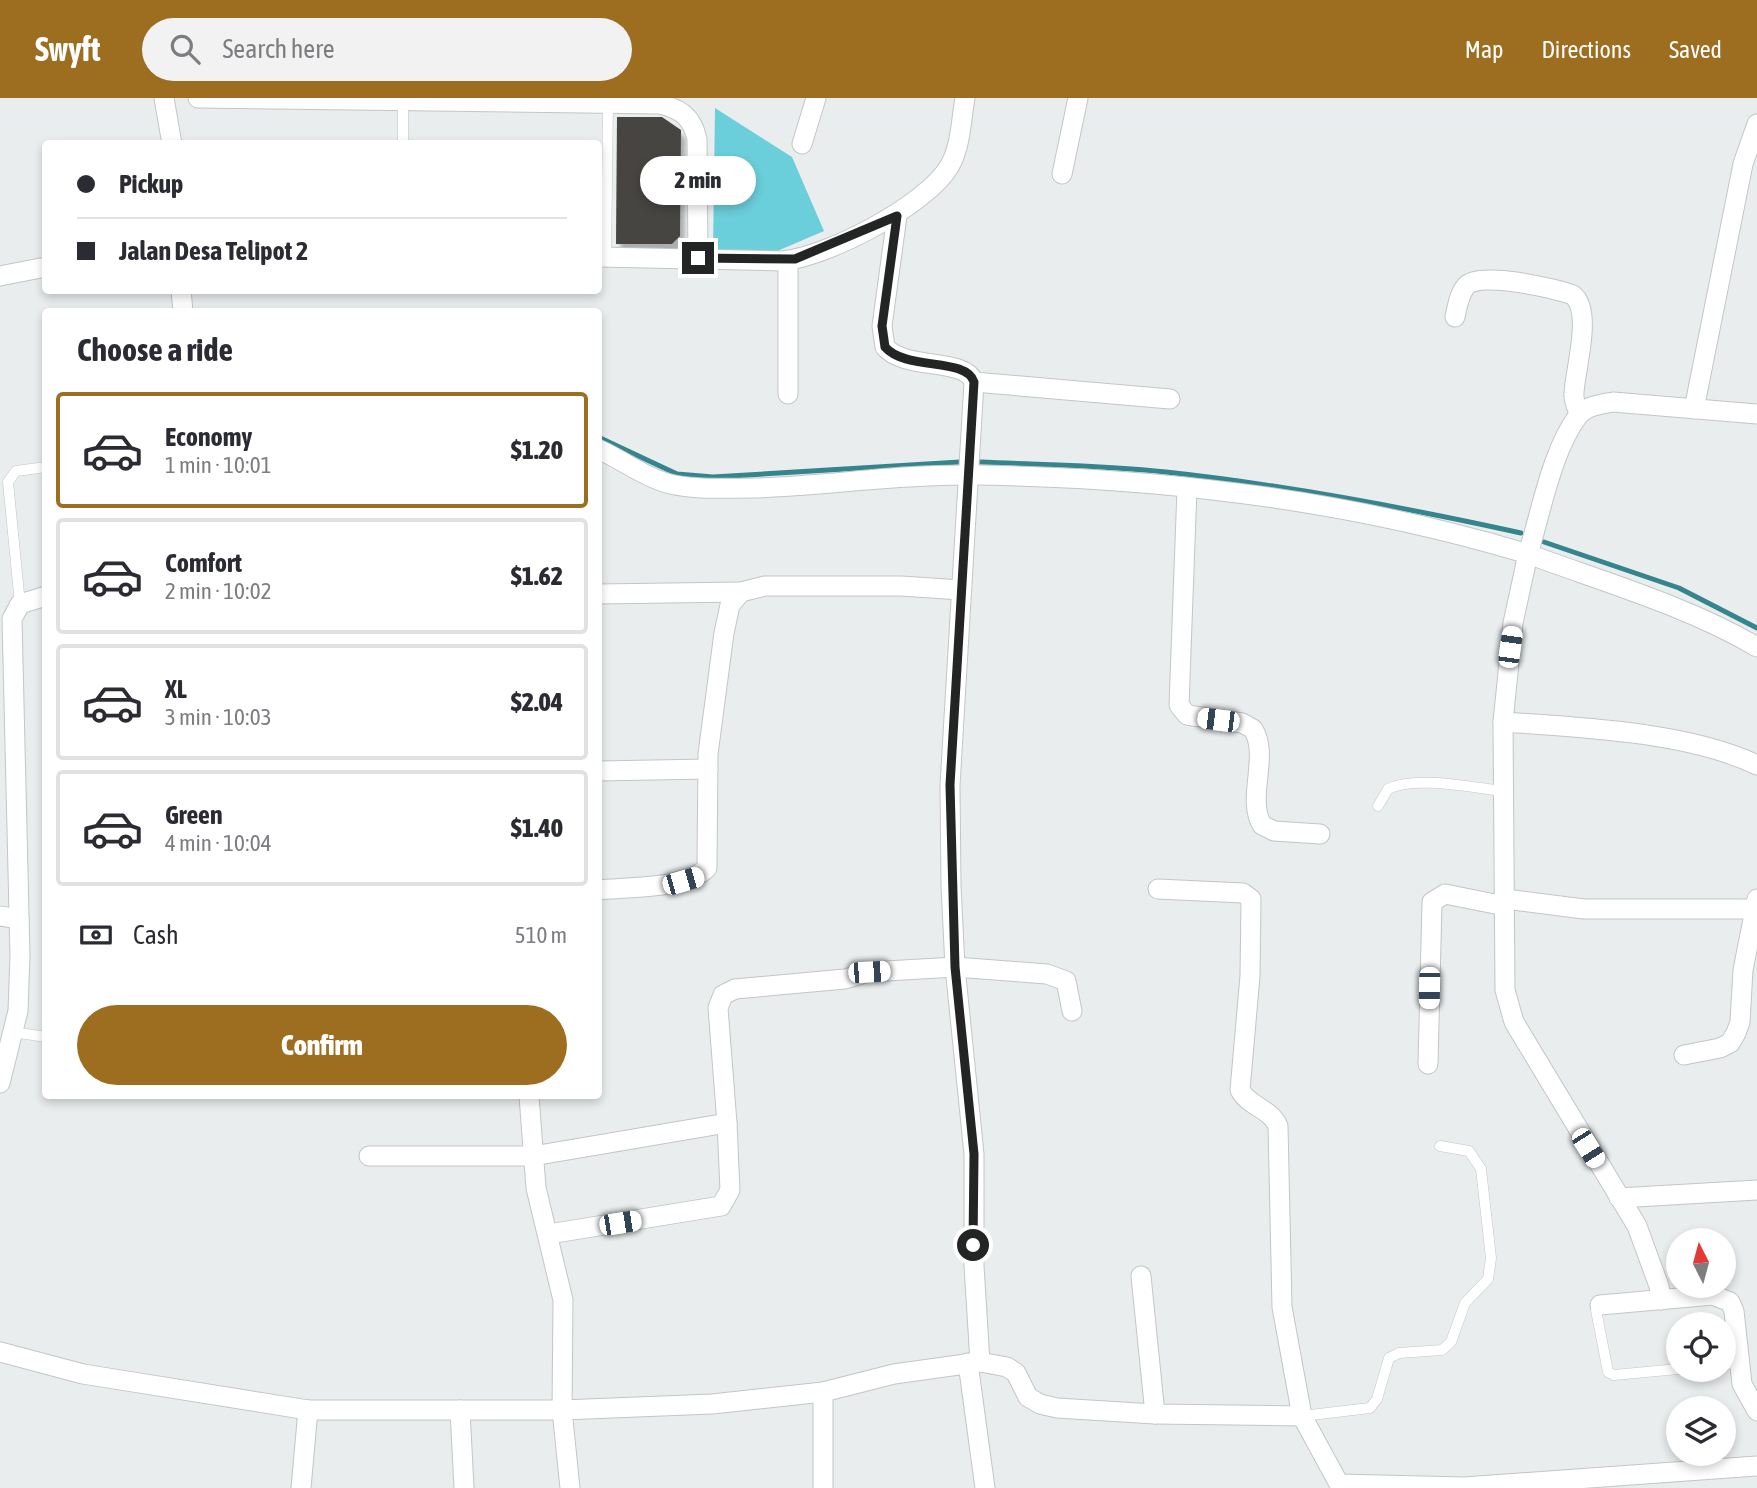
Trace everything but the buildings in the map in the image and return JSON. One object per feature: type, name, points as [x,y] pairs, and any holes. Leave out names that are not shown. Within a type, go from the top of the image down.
[{"type":"street","points":[[163,98],[171,140]]},
{"type":"street","points":[[198,98],[616,102],[674,107],[685,114],[694,126],[697,139],[698,258]]},
{"type":"street","points":[[803,144],[816,98]]},
{"type":"street","points":[[602,257],[788,261],[897,216],[948,168],[957,147],[965,98]]},
{"type":"street","points":[[1062,174],[1078,98]]},
{"type":"street","points":[[1694,409],[1743,164],[1757,124]]},
{"type":"street","points":[[897,216],[882,326],[885,347],[901,360],[962,369],[974,382],[1170,399]]},
{"type":"street","points":[[788,261],[788,394]]},
{"type":"street","points":[[0,276],[42,268]]},
{"type":"street","points":[[1455,317],[1464,288],[1473,281],[1502,281],[1573,295],[1581,310],[1581,347],[1574,395],[1579,414]]},
{"type":"street","points":[[974,382],[950,785],[955,967],[974,1154],[974,1363],[985,1488]]},
{"type":"street","points":[[1661,1300],[1637,1226],[1514,1022],[1505,990],[1503,722],[1513,623],[1528,554],[1560,450],[1579,414],[1593,406],[1612,402],[1757,414]]},
{"type":"street","points":[[602,451],[673,485],[713,488],[970,475],[1105,480],[1269,498],[1415,523],[1528,554],[1661,604],[1736,635],[1757,647]]},
{"type":"street","points":[[1187,489],[1179,705],[1187,715],[1242,723],[1253,729],[1258,741],[1258,813],[1262,825],[1274,831],[1320,834]]},
{"type":"street","points":[[602,594],[741,592],[765,586],[901,586],[961,590]]},
{"type":"street","points":[[602,890],[683,881],[698,877],[707,868],[708,769],[723,633],[730,606],[741,592]]},
{"type":"street","points":[[0,1083],[18,1011],[10,918],[8,776],[12,619],[20,604],[42,597]]},
{"type":"street","points":[[1503,722],[1639,735],[1695,746],[1757,765]]},
{"type":"street","points":[[602,771],[708,769]]},
{"type":"street","points":[[1158,889],[1243,893],[1251,900],[1250,976],[1240,1090],[1245,1099],[1274,1117],[1278,1126],[1282,1307],[1303,1416],[1335,1486],[1464,1488],[1757,1466]]},
{"type":"street","points":[[1428,1064],[1432,902],[1445,894],[1505,903],[1584,909],[1756,904],[1743,970],[1740,1022],[1736,1033],[1730,1043],[1720,1048],[1684,1055]]},
{"type":"street","points":[[548,1234],[721,1206],[730,1190],[718,1008],[728,990],[845,979],[869,972],[955,967],[1047,974],[1066,981],[1072,1011]]},
{"type":"street","points":[[530,1099],[536,1188],[563,1300],[562,1410],[570,1488]]},
{"type":"street","points":[[369,1156],[533,1156],[727,1123]]},
{"type":"street","points":[[1619,1198],[1757,1189]]},
{"type":"street","points":[[1141,1276],[1155,1414]]},
{"type":"street","points":[[1600,1305],[1713,1296],[1730,1302],[1734,1312]]},
{"type":"street","points":[[0,1352],[83,1374],[308,1410],[562,1410],[712,1404],[823,1392],[894,1374],[974,1363],[1007,1367],[1016,1373],[1028,1397],[1040,1404],[1155,1414],[1303,1416]]},
{"type":"street","points":[[1736,1373],[1757,1412]]},
{"type":"street","points":[[823,1392],[823,1488]]},
{"type":"street","points":[[301,1488],[308,1410]]},
{"type":"street","points":[[460,1410],[464,1488]]},
{"type":"lane","points":[[403,101],[403,140]]},
{"type":"lane","points":[[602,257],[603,181],[616,102]]},
{"type":"lane","points":[[20,604],[8,482],[16,471],[42,468]]},
{"type":"lane","points":[[1378,807],[1388,789],[1401,785],[1450,785],[1503,791]]},
{"type":"lane","points":[[13,1032],[42,1036]]},
{"type":"lane","points":[[1303,1416],[1370,1408],[1377,1399],[1389,1358],[1399,1353],[1442,1350],[1451,1342],[1465,1303],[1488,1279],[1491,1258],[1480,1169],[1469,1151],[1440,1146]]},
{"type":"lane","points":[[1600,1305],[1596,1310],[1608,1371],[1614,1375],[1666,1370]]},
{"type":"shaded area","points":[[715,108],[792,157],[824,231],[775,252],[713,251]]},
{"type":"waterway","points":[[602,439],[677,474],[713,477],[960,462]]},
{"type":"waterway","points":[[981,462],[1120,468],[1211,477],[1433,514],[1521,533]]},
{"type":"waterway","points":[[1544,542],[1679,588],[1757,628]]},
{"type":"route","points":[[698,258],[782,261],[795,259],[897,216],[882,326],[885,347],[891,355],[901,360],[962,369],[972,376],[974,382],[950,785],[955,967],[974,1154],[973,1245]]}]
